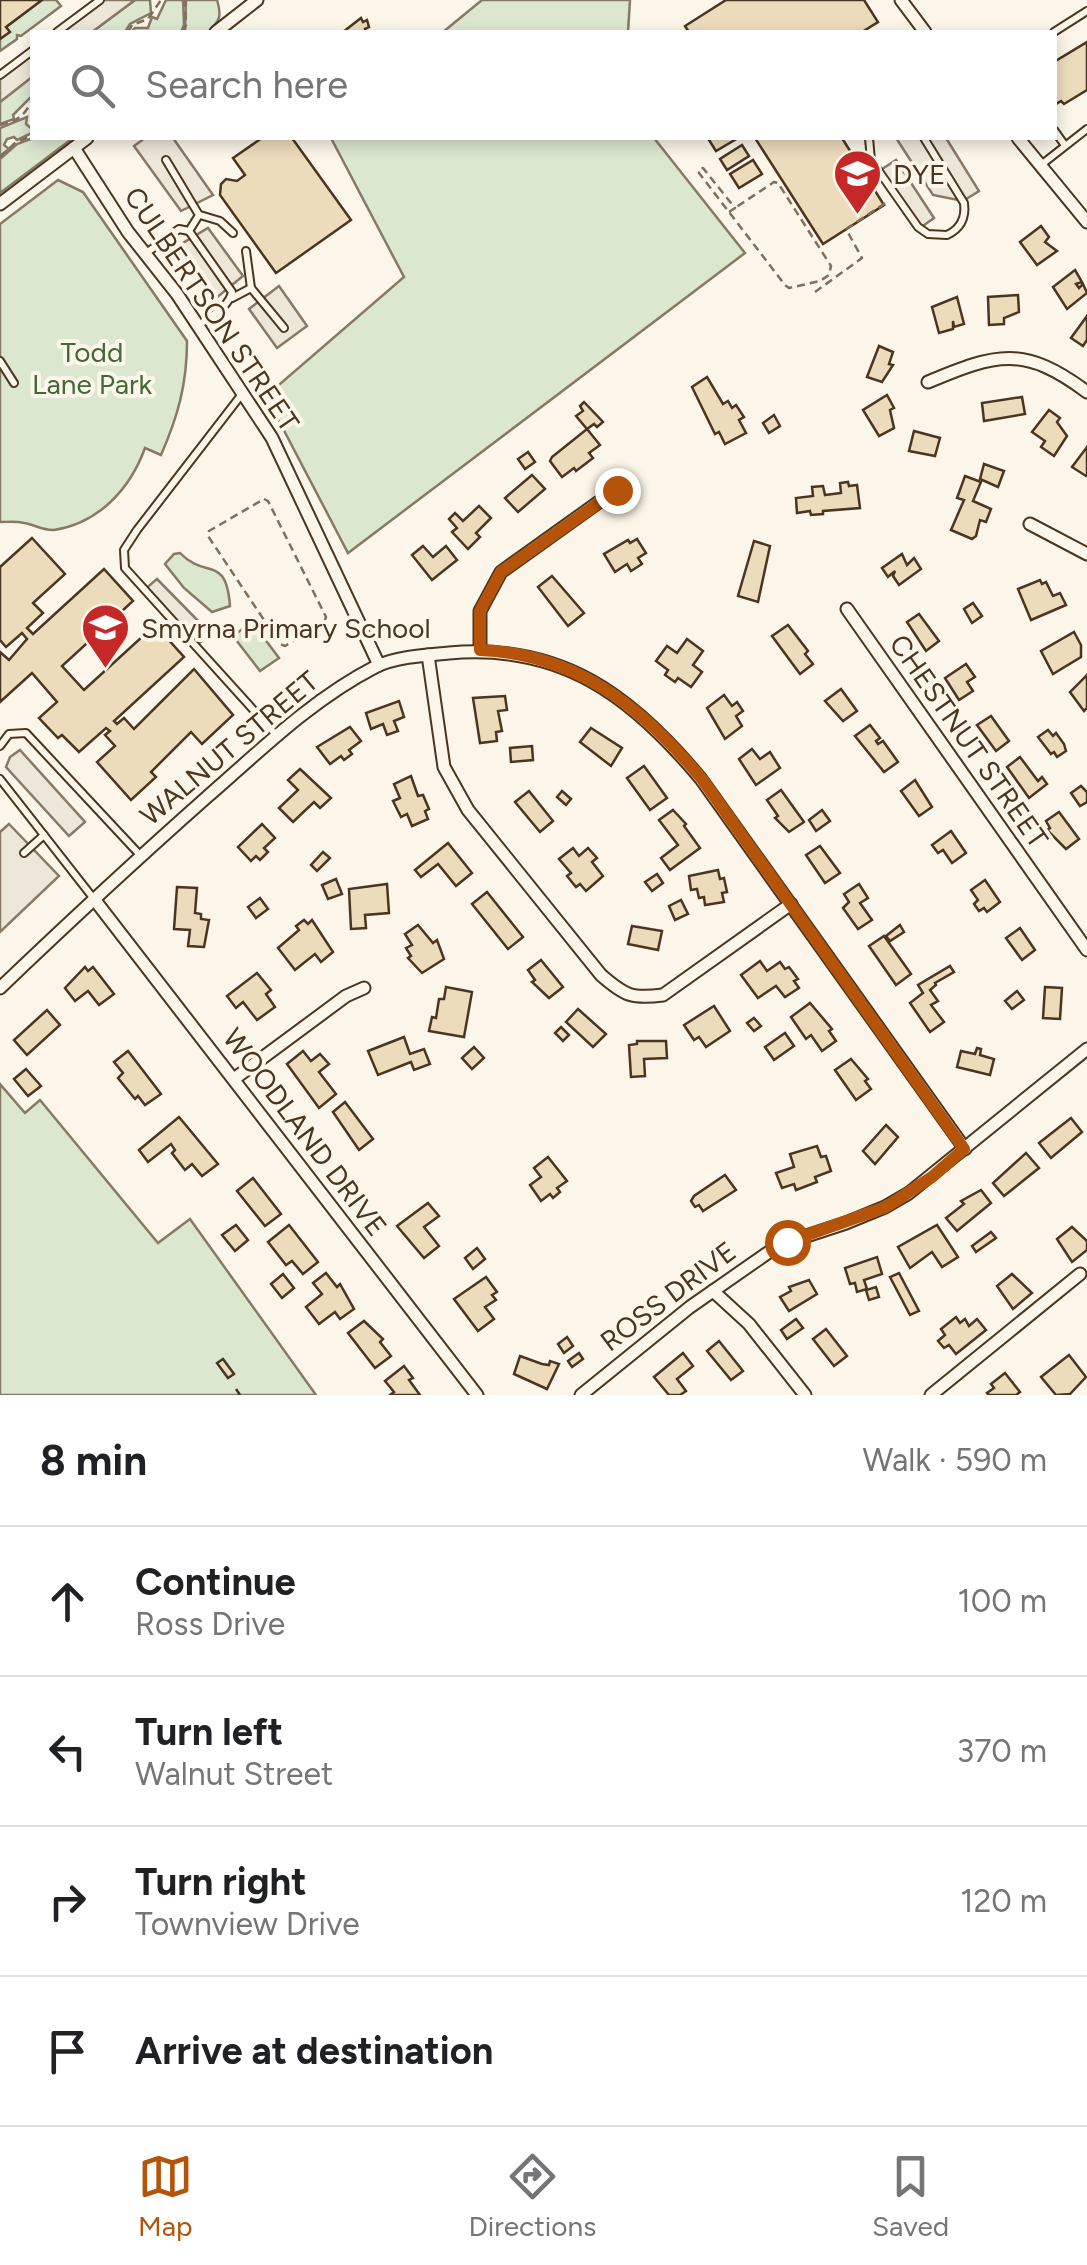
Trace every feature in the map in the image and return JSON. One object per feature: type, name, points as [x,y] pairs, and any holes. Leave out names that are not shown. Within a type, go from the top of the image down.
[{"type":"street","points":[[219,30],[256,0]]},
{"type":"street","points":[[901,0],[924,30]]},
{"type":"street","points":[[232,3],[235,17]]},
{"type":"street","points":[[0,204],[84,140]]},
{"type":"street","points":[[1020,140],[1087,222]]},
{"type":"street","name":"CULBERTSON STREET","points":[[74,148],[272,438],[379,665]]},
{"type":"street","points":[[928,382],[1006,356],[1036,361],[1087,392]]},
{"type":"street","points":[[480,650],[480,611],[501,572],[617,490]]},
{"type":"street","points":[[1030,524],[1087,554]]},
{"type":"street","name":"CHESTNUT STREET","points":[[847,609],[1087,950]]},
{"type":"street","name":"WALNUT STREET","points":[[0,988],[140,856],[326,696],[379,665],[428,655],[480,650],[530,656],[570,670],[636,708],[669,740],[702,779],[964,1149]]},
{"type":"street","points":[[428,655],[444,767],[468,810],[601,975],[621,992],[639,998],[663,994],[791,904]]},
{"type":"street","name":"WOODLAND DRIVE","points":[[94,899],[477,1395]]},
{"type":"street","points":[[234,1078],[346,996],[364,988]]},
{"type":"street","name":"ROSS DRIVE","points":[[581,1395],[713,1291],[779,1245],[886,1207],[932,1177],[1087,1049]]},
{"type":"street","points":[[931,1395],[1080,1274]]},
{"type":"street","points":[[713,1291],[749,1324],[805,1395]]},
{"type":"lane","points":[[59,30],[100,0]]},
{"type":"lane","points":[[1057,30],[1087,11]]},
{"type":"lane","points":[[0,75],[30,52]]},
{"type":"lane","points":[[1041,165],[1087,129]]},
{"type":"lane","points":[[1057,134],[1064,144]]},
{"type":"lane","points":[[869,140],[871,160],[918,227],[928,234],[947,235],[961,223],[966,212],[964,203],[925,140]]},
{"type":"lane","points":[[166,160],[199,214],[220,221],[233,233]]},
{"type":"lane","points":[[189,232],[199,214]]},
{"type":"lane","points":[[145,254],[179,230],[189,232],[231,295]]},
{"type":"lane","points":[[246,250],[252,288],[284,328]]},
{"type":"lane","points":[[198,325],[231,295],[252,288]]},
{"type":"lane","points":[[0,360],[14,383]]},
{"type":"lane","points":[[242,393],[137,530],[124,550],[125,568],[277,736]]},
{"type":"lane","points":[[0,746],[9,734],[26,733],[140,856]]},
{"type":"lane","points":[[0,779],[94,899]]},
{"type":"lane","points":[[24,853],[44,835]]},
{"type":"path","points":[[129,30],[148,18],[161,0]]},
{"type":"path","points":[[184,30],[185,0]]},
{"type":"path","points":[[0,125],[13,122],[26,113],[30,104]]},
{"type":"path","points":[[26,113],[30,117]]},
{"type":"path","points":[[0,158],[16,142],[30,137]]},
{"type":"path","points":[[729,212],[778,183],[831,266],[824,278],[789,288],[729,212],[699,169],[704,168],[735,208]]},
{"type":"path","points":[[815,292],[862,258],[846,229],[896,196]]},
{"type":"path","points":[[824,278],[828,282]]},
{"type":"path","points":[[264,498],[319,602],[326,617],[324,623],[284,646],[280,644],[208,536],[210,531],[264,498]]},
{"type":"green space","points":[[42,0],[56,0],[61,6],[0,51],[0,39],[9,32],[6,27]]},
{"type":"green space","points":[[135,0],[150,0],[151,13],[126,30],[95,30]]},
{"type":"green space","points":[[166,0],[183,0],[182,30],[133,30],[148,28],[152,17],[157,19]]},
{"type":"green space","points":[[186,0],[217,0],[219,18],[210,30],[185,30]]},
{"type":"green space","points":[[482,0],[630,0],[628,30],[445,30]]},
{"type":"green space","points":[[30,79],[30,98],[13,115],[14,119],[0,124],[0,102]]},
{"type":"green space","points":[[27,117],[30,134],[17,140],[7,139],[4,145],[9,149],[0,156],[0,128]]},
{"type":"green space","points":[[30,139],[70,140],[0,193],[0,159],[17,144]]},
{"type":"green space","points":[[332,140],[656,140],[745,253],[348,553],[266,396],[404,277]]},
{"type":"green space","name":"Todd Lane Park","points":[[58,180],[83,192],[187,341],[180,400],[161,455],[145,448],[131,477],[111,502],[85,520],[50,530],[21,522],[0,522],[0,224]]},
{"type":"green space","points":[[180,553],[189,561],[219,573],[228,590],[230,606],[212,612],[184,588],[165,564]]},
{"type":"green space","points":[[252,622],[279,658],[260,671],[233,636]]},
{"type":"green space","points":[[0,1084],[25,1113],[40,1100],[158,1243],[190,1219],[316,1395],[0,1395]]},
{"type":"shaded area","points":[[101,0],[135,0],[95,30],[60,30]]},
{"type":"shaded area","points":[[30,52],[30,79],[0,102],[0,75]]},
{"type":"shaded area","points":[[142,140],[174,140],[213,195],[181,211],[134,146]]},
{"type":"shaded area","points":[[897,140],[947,140],[979,191],[963,201],[933,195]]},
{"type":"shaded area","points":[[896,160],[934,218],[920,228],[879,171]]},
{"type":"shaded area","points":[[208,228],[243,276],[215,299],[178,246]]},
{"type":"shaded area","points":[[279,286],[307,326],[277,348],[249,309]]},
{"type":"shaded area","points":[[157,579],[210,633],[195,647],[144,590]]},
{"type":"shaded area","points":[[20,750],[85,822],[69,836],[6,767],[10,757]]},
{"type":"shaded area","points":[[9,824],[59,876],[0,932],[0,832]]},
{"type":"building","points":[[0,0],[42,0],[6,27],[10,32],[0,39]]},
{"type":"building","points":[[726,0],[864,0],[878,22],[865,30],[688,30],[685,26]]},
{"type":"building","points":[[361,18],[363,22],[367,20],[369,27],[365,30],[346,30]]},
{"type":"building","points":[[1087,42],[1087,90],[1064,104],[1057,103],[1057,60]]},
{"type":"building","points":[[259,140],[293,140],[351,220],[276,273],[220,195],[226,179],[237,181],[245,175],[233,158]]},
{"type":"building","points":[[709,140],[735,140],[716,151]]},
{"type":"building","points":[[756,140],[843,140],[884,205],[823,244]]},
{"type":"building","points":[[742,145],[749,156],[727,170],[720,159]]},
{"type":"building","points":[[753,160],[762,174],[739,188],[730,174]]},
{"type":"building","points":[[1041,226],[1049,237],[1045,242],[1057,251],[1037,265],[1020,242]]},
{"type":"building","points":[[1075,270],[1082,282],[1076,284],[1079,288],[1083,284],[1087,293],[1067,309],[1053,287]]},
{"type":"building","points":[[1018,295],[1019,312],[1004,318],[1004,324],[989,325],[988,297]]},
{"type":"building","points":[[957,297],[964,324],[954,327],[953,321],[953,329],[939,333],[932,307]]},
{"type":"building","points":[[1087,316],[1087,340],[1083,346],[1071,338]]},
{"type":"building","points":[[879,346],[893,352],[889,364],[893,365],[882,382],[867,377]]},
{"type":"building","points":[[707,377],[723,404],[728,401],[732,408],[736,405],[744,417],[739,420],[746,433],[725,444],[719,432],[715,434],[692,387]]},
{"type":"building","points":[[887,395],[894,408],[890,410],[894,428],[879,436],[863,410]]},
{"type":"building","points":[[1022,397],[1025,414],[984,421],[982,403]]},
{"type":"building","points":[[584,402],[603,422],[597,427],[594,424],[587,429],[576,416],[583,411],[580,406]]},
{"type":"building","points":[[1049,410],[1060,418],[1057,422],[1067,436],[1054,456],[1041,447],[1045,441],[1032,432]]},
{"type":"building","points":[[774,415],[780,426],[769,433],[763,423]]},
{"type":"building","points":[[587,429],[600,445],[589,453],[593,458],[562,477],[550,461],[552,457]]},
{"type":"building","points":[[914,431],[940,438],[935,456],[909,451]]},
{"type":"building","points":[[1087,447],[1087,475],[1086,476],[1072,467]]},
{"type":"building","points":[[528,452],[535,462],[525,469],[518,459]]},
{"type":"building","points":[[984,464],[1004,471],[998,487],[980,479]]},
{"type":"building","points":[[532,475],[545,489],[518,512],[505,498]]},
{"type":"building","points":[[965,476],[981,482],[973,501],[991,509],[986,522],[980,520],[972,539],[951,530],[964,500],[957,498]]},
{"type":"building","points":[[848,482],[849,486],[857,485],[860,508],[811,515],[810,511],[797,513],[796,498],[813,496],[812,487],[823,486],[825,495],[841,493],[840,483]]},
{"type":"building","points":[[479,506],[491,518],[476,533],[480,537],[468,549],[452,532],[457,528],[449,519],[455,513],[463,521]]},
{"type":"building","points":[[32,538],[65,574],[33,603],[43,613],[27,628],[33,634],[104,569],[133,601],[62,666],[84,690],[155,625],[184,657],[114,721],[117,724],[124,718],[134,729],[194,669],[233,715],[202,744],[191,732],[151,772],[156,777],[131,800],[97,762],[115,746],[105,735],[110,731],[106,728],[79,752],[62,735],[58,738],[39,718],[57,702],[32,673],[0,702],[0,652],[9,660],[27,639],[22,633],[6,647],[0,640],[0,567]]},
{"type":"building","points":[[637,539],[646,553],[638,558],[642,564],[631,571],[627,564],[615,572],[604,554]]},
{"type":"building","points":[[754,541],[770,546],[758,602],[738,596]]},
{"type":"building","points":[[423,546],[433,557],[446,546],[457,560],[432,580],[412,555]]},
{"type":"building","points":[[902,554],[907,565],[914,558],[921,569],[899,585],[893,576],[895,571],[888,577],[882,568]]},
{"type":"building","points":[[552,576],[584,613],[568,626],[538,587]]},
{"type":"building","points":[[1040,580],[1042,584],[1046,582],[1053,596],[1060,593],[1066,605],[1031,620],[1018,589]]},
{"type":"building","points":[[973,603],[982,616],[972,623],[964,609]]},
{"type":"building","points":[[919,614],[939,641],[926,651],[907,622]]},
{"type":"building","points":[[788,625],[813,664],[800,674],[772,636]]},
{"type":"building","points":[[1074,632],[1081,645],[1081,657],[1053,674],[1041,651]]},
{"type":"building","points":[[687,639],[703,651],[693,665],[702,672],[691,687],[665,675],[668,670],[656,661],[667,646],[677,653]]},
{"type":"building","points":[[966,664],[975,677],[967,682],[973,691],[959,700],[945,678]]},
{"type":"building","points":[[1087,675],[1087,708],[1084,711],[1070,692]]},
{"type":"building","points":[[841,689],[857,711],[843,721],[825,701]]},
{"type":"building","points":[[724,695],[732,706],[737,702],[743,711],[736,716],[742,726],[725,739],[707,708]]},
{"type":"building","points":[[505,696],[507,710],[498,711],[502,731],[496,732],[497,741],[480,743],[473,698]]},
{"type":"building","points":[[399,701],[404,717],[394,721],[398,731],[387,735],[383,724],[371,729],[366,713]]},
{"type":"building","points":[[991,716],[1009,741],[996,751],[977,725]]},
{"type":"building","points":[[870,725],[880,738],[878,744],[883,741],[898,762],[884,772],[855,736]]},
{"type":"building","points":[[350,727],[361,741],[344,760],[341,756],[330,764],[317,747]]},
{"type":"building","points":[[591,728],[622,748],[611,766],[580,742]]},
{"type":"building","points":[[1048,730],[1053,736],[1056,733],[1064,744],[1066,751],[1057,757],[1038,737]]},
{"type":"building","points":[[532,746],[533,760],[511,762],[510,748]]},
{"type":"building","points":[[752,749],[760,759],[770,752],[780,768],[756,785],[739,759]]},
{"type":"building","points":[[1020,757],[1038,781],[1042,777],[1047,784],[1029,798],[1007,767]]},
{"type":"building","points":[[644,766],[667,798],[650,810],[627,778]]},
{"type":"building","points":[[300,769],[331,798],[320,808],[314,802],[293,822],[279,808],[298,790],[288,780]]},
{"type":"building","points":[[411,776],[418,796],[423,795],[429,809],[425,811],[428,819],[412,826],[407,814],[401,817],[393,801],[400,798],[394,784]]},
{"type":"building","points":[[915,780],[932,807],[919,816],[901,791]]},
{"type":"building","points":[[1081,786],[1087,792],[1087,802],[1080,806],[1071,793]]},
{"type":"building","points":[[781,790],[804,822],[789,832],[775,818],[778,816],[767,800]]},
{"type":"building","points":[[529,791],[553,821],[540,832],[515,802]]},
{"type":"building","points":[[562,791],[571,799],[566,805],[557,797]]},
{"type":"building","points":[[673,810],[700,848],[670,870],[661,858],[678,845],[659,820]]},
{"type":"building","points":[[822,810],[830,821],[816,831],[809,820]]},
{"type":"building","points":[[1059,812],[1079,839],[1066,849],[1047,830],[1050,828],[1046,821]]},
{"type":"building","points":[[262,824],[275,838],[264,848],[268,852],[260,860],[256,856],[251,861],[238,847]]},
{"type":"building","points":[[951,831],[966,853],[952,863],[943,850],[938,853],[932,845]]},
{"type":"building","points":[[448,843],[472,873],[456,886],[438,864],[421,877],[415,870]]},
{"type":"building","points":[[820,846],[840,873],[825,883],[806,855]]},
{"type":"building","points":[[573,848],[579,856],[588,848],[597,858],[592,862],[603,876],[586,891],[580,884],[576,887],[559,859]]},
{"type":"building","points":[[323,852],[330,858],[317,871],[311,865]]},
{"type":"building","points":[[718,870],[727,892],[722,893],[724,902],[705,905],[697,889],[691,890],[689,876]]},
{"type":"building","points":[[657,874],[663,883],[652,891],[645,882]]},
{"type":"building","points":[[336,879],[342,894],[328,899],[322,885]]},
{"type":"building","points":[[985,880],[1000,902],[987,912],[984,908],[979,911],[971,890]]},
{"type":"building","points":[[387,884],[389,913],[365,915],[366,928],[351,929],[349,889]]},
{"type":"building","points":[[859,884],[868,898],[860,903],[872,920],[858,929],[843,908],[849,902],[844,894]]},
{"type":"building","points":[[177,887],[197,888],[195,913],[209,920],[204,947],[188,946],[190,930],[174,929]]},
{"type":"building","points":[[487,892],[523,937],[508,949],[472,904]]},
{"type":"building","points":[[260,898],[268,909],[256,918],[248,907]]},
{"type":"building","points":[[681,900],[688,914],[675,920],[669,906]]},
{"type":"building","points":[[304,920],[308,924],[312,920],[333,952],[321,962],[315,954],[295,970],[278,948],[299,930],[296,926]]},
{"type":"building","points":[[418,925],[433,943],[437,940],[444,959],[422,973],[408,958],[411,956],[406,948],[412,945],[405,934]]},
{"type":"building","points":[[900,925],[904,932],[890,941],[886,936]]},
{"type":"building","points":[[632,926],[662,931],[658,950],[628,944]]},
{"type":"building","points":[[1020,928],[1035,950],[1022,960],[1006,938]]},
{"type":"building","points":[[884,936],[911,974],[896,985],[869,946]]},
{"type":"building","points":[[541,960],[563,987],[549,998],[532,982],[535,980],[528,970]]},
{"type":"building","points":[[760,961],[767,971],[780,962],[785,969],[789,967],[799,988],[785,997],[776,986],[758,998],[741,975]]},
{"type":"building","points":[[950,966],[954,972],[930,990],[938,1001],[931,1005],[944,1022],[930,1032],[910,1003],[923,993],[918,985]]},
{"type":"building","points":[[85,967],[88,971],[93,967],[114,994],[99,1005],[88,991],[75,1001],[65,988]]},
{"type":"building","points":[[257,973],[271,990],[266,994],[275,1007],[257,1020],[243,1002],[236,1008],[227,996]]},
{"type":"building","points":[[446,987],[472,992],[464,1037],[429,1031]]},
{"type":"building","points":[[1045,987],[1062,988],[1060,1019],[1043,1018]]},
{"type":"building","points":[[1017,991],[1024,1000],[1012,1009],[1005,1001]]},
{"type":"building","points":[[810,1003],[832,1029],[829,1031],[836,1041],[822,1051],[811,1035],[806,1039],[791,1017]]},
{"type":"building","points":[[714,1006],[730,1031],[706,1047],[699,1037],[694,1040],[684,1025]]},
{"type":"building","points":[[578,1009],[606,1034],[593,1047],[566,1022]]},
{"type":"building","points":[[47,1010],[60,1025],[27,1055],[14,1040]]},
{"type":"building","points":[[754,1018],[761,1026],[754,1031],[747,1023]]},
{"type":"building","points":[[561,1027],[569,1035],[563,1041],[555,1033]]},
{"type":"building","points":[[785,1033],[794,1046],[774,1060],[765,1047]]},
{"type":"building","points":[[404,1037],[410,1054],[424,1049],[430,1064],[414,1070],[411,1062],[378,1075],[368,1051]]},
{"type":"building","points":[[637,1041],[666,1041],[667,1058],[644,1059],[645,1076],[631,1077],[629,1045]]},
{"type":"building","points":[[474,1047],[484,1058],[472,1069],[462,1058]]},
{"type":"building","points":[[977,1048],[981,1049],[980,1055],[994,1059],[990,1075],[957,1067],[961,1051],[975,1054]]},
{"type":"building","points":[[128,1051],[161,1094],[145,1105],[118,1078],[123,1073],[114,1062]]},
{"type":"building","points":[[303,1051],[311,1061],[320,1054],[329,1064],[319,1072],[336,1094],[319,1108],[287,1064]]},
{"type":"building","points":[[851,1059],[868,1079],[865,1081],[871,1089],[856,1100],[835,1070]]},
{"type":"building","points":[[26,1069],[41,1086],[28,1096],[14,1079]]},
{"type":"building","points":[[345,1102],[373,1139],[359,1150],[333,1112]]},
{"type":"building","points":[[179,1117],[218,1164],[202,1176],[192,1164],[185,1170],[172,1153],[175,1150],[171,1144],[148,1162],[139,1150]]},
{"type":"building","points":[[1071,1118],[1082,1132],[1051,1158],[1039,1143]]},
{"type":"building","points":[[886,1125],[898,1137],[875,1164],[863,1151]]},
{"type":"building","points":[[817,1146],[831,1171],[796,1190],[794,1184],[782,1188],[776,1173],[794,1167],[790,1154]]},
{"type":"building","points":[[1026,1153],[1039,1168],[1004,1196],[993,1183]]},
{"type":"building","points":[[548,1157],[567,1181],[557,1188],[560,1192],[553,1198],[550,1194],[541,1201],[530,1185],[541,1177],[534,1168]]},
{"type":"building","points":[[725,1175],[736,1190],[703,1211],[699,1205],[695,1207],[691,1201],[694,1196]]},
{"type":"building","points":[[253,1178],[281,1214],[265,1226],[237,1191]]},
{"type":"building","points":[[981,1190],[991,1203],[957,1231],[946,1218],[964,1204],[961,1201]]},
{"type":"building","points":[[428,1203],[439,1216],[424,1227],[439,1246],[424,1258],[397,1226]]},
{"type":"building","points":[[236,1225],[248,1240],[235,1251],[222,1235]]},
{"type":"building","points":[[289,1225],[318,1262],[303,1274],[292,1261],[286,1265],[268,1242]]},
{"type":"building","points":[[937,1225],[958,1257],[942,1267],[932,1252],[910,1268],[898,1247]]},
{"type":"building","points":[[1072,1227],[1087,1241],[1087,1250],[1072,1262],[1057,1239]]},
{"type":"building","points":[[991,1232],[996,1238],[976,1252],[972,1246]]},
{"type":"building","points":[[477,1248],[485,1259],[473,1269],[465,1258]]},
{"type":"building","points":[[877,1257],[882,1274],[864,1280],[867,1289],[857,1292],[845,1268]]},
{"type":"building","points":[[326,1273],[337,1287],[340,1284],[354,1309],[340,1319],[335,1312],[319,1324],[306,1307],[322,1294],[313,1283]]},
{"type":"building","points":[[899,1273],[919,1311],[910,1315],[890,1277]]},
{"type":"building","points":[[283,1274],[294,1288],[282,1298],[271,1284]]},
{"type":"building","points":[[1012,1274],[1032,1293],[1013,1309],[997,1286]]},
{"type":"building","points":[[486,1277],[497,1292],[492,1295],[496,1300],[485,1307],[494,1319],[478,1331],[454,1299]]},
{"type":"building","points":[[809,1280],[817,1294],[789,1311],[780,1297],[791,1291],[789,1287]]},
{"type":"building","points":[[876,1287],[879,1297],[869,1300],[866,1290]]},
{"type":"building","points":[[956,1317],[960,1323],[965,1319],[969,1326],[977,1319],[986,1330],[956,1354],[949,1345],[944,1348],[938,1341],[945,1335],[941,1329]]},
{"type":"building","points":[[796,1319],[803,1328],[787,1339],[781,1330]]},
{"type":"building","points":[[364,1321],[383,1339],[380,1342],[391,1356],[375,1368],[348,1333]]},
{"type":"building","points":[[826,1329],[847,1356],[834,1366],[813,1339]]},
{"type":"building","points":[[567,1337],[573,1346],[564,1353],[558,1344]]},
{"type":"building","points":[[719,1341],[743,1371],[731,1380],[707,1351]]},
{"type":"building","points":[[579,1353],[583,1359],[572,1367],[568,1361]]},
{"type":"building","points":[[683,1353],[693,1366],[677,1379],[686,1391],[669,1395],[654,1377]]},
{"type":"building","points":[[1069,1355],[1086,1377],[1070,1394],[1056,1395],[1041,1377]]},
{"type":"building","points":[[520,1356],[542,1364],[559,1364],[547,1389],[514,1374]]},
{"type":"building","points":[[223,1359],[234,1374],[228,1378],[217,1363]]},
{"type":"building","points":[[404,1366],[420,1395],[390,1395],[394,1392],[385,1381]]},
{"type":"building","points":[[1005,1373],[1020,1392],[989,1395],[994,1388],[991,1384]]},
{"type":"fence","points":[[236,1389],[240,1395]]},
{"type":"place","name":"DYE","points":[[858,216]]},
{"type":"place","name":"Smyrna Primary School","points":[[106,670]]},
{"type":"route","points":[[617,490],[501,572],[480,611],[480,650],[530,656],[570,670],[636,708],[669,740],[702,779],[964,1149],[932,1177],[886,1207],[787,1242]]}]
